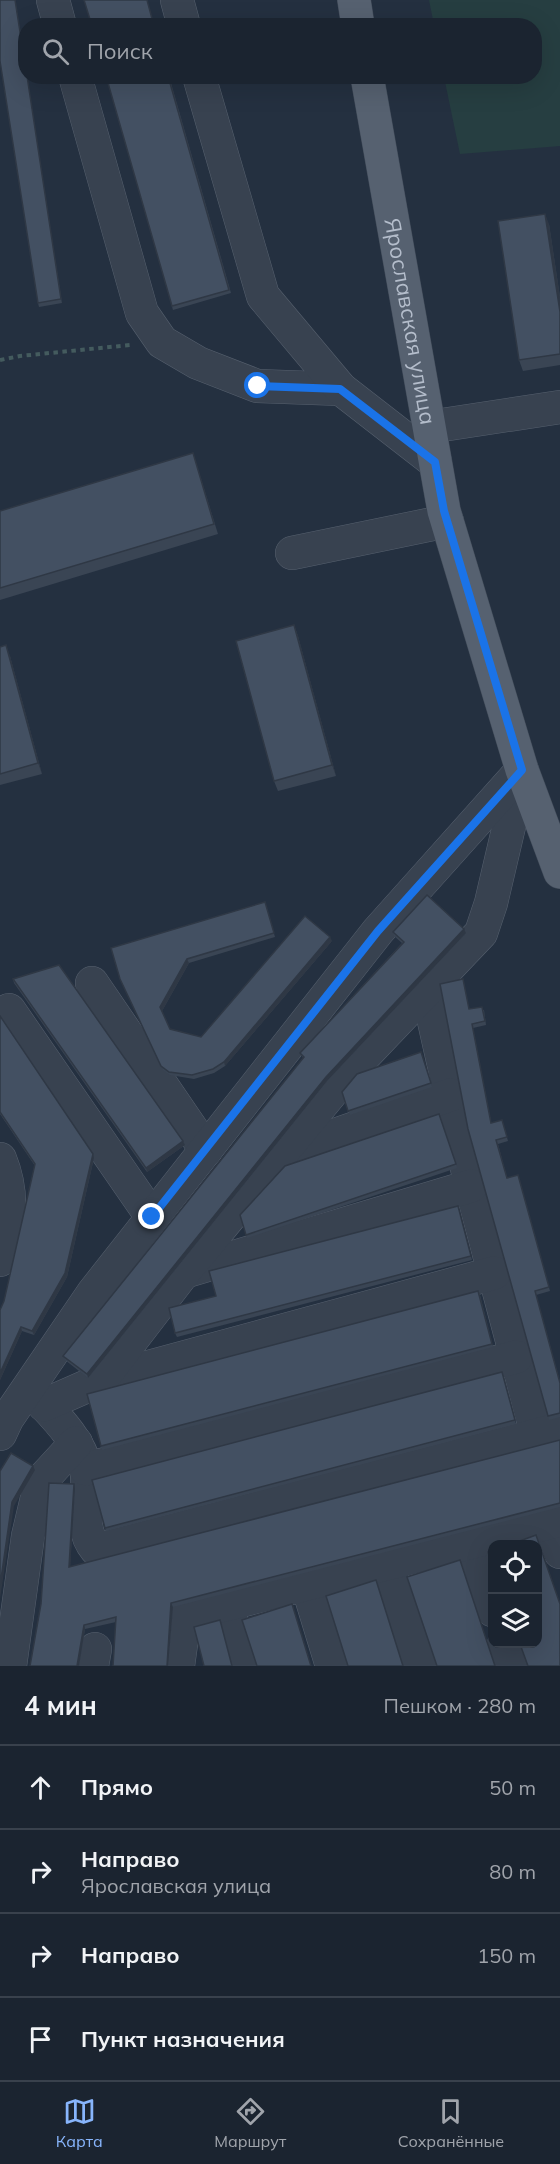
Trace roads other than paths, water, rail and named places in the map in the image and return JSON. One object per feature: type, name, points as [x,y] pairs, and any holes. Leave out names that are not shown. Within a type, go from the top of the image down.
[{"type":"main road","points":[[354,0],[357,18]]},
{"type":"main road","name":"Ярославская улица","points":[[368,84],[447,521],[522,770],[560,872]]},
{"type":"lane","points":[[53,0],[58,18]]},
{"type":"lane","points":[[177,0],[182,18]]},
{"type":"lane","points":[[77,84],[142,313],[162,342],[198,363],[258,386],[340,389]]},
{"type":"lane","points":[[201,84],[263,296],[340,389],[435,462]]},
{"type":"lane","points":[[429,428],[560,407]]},
{"type":"lane","points":[[292,553],[447,521]]},
{"type":"lane","points":[[101,1380],[184,1272],[345,1076],[481,933],[491,903],[522,770]]},
{"type":"lane","points":[[0,1434],[36,1397],[93,1293],[152,1217],[378,931],[522,770]]},
{"type":"lane","points":[[92,983],[206,1150]]},
{"type":"lane","points":[[36,1397],[81,1456],[85,1525],[89,1540],[96,1549],[548,1432],[516,1358],[471,1186],[427,990]]},
{"type":"lane","points":[[9,1010],[152,1217]]},
{"type":"lane","points":[[283,1154],[450,1095]]},
{"type":"lane","points":[[0,1159],[10,1190],[8,1227],[0,1260]]},
{"type":"lane","points":[[184,1272],[471,1186]]},
{"type":"lane","points":[[36,1397],[494,1273]]},
{"type":"lane","points":[[10,1666],[28,1536],[41,1481],[81,1456],[516,1358]]},
{"type":"lane","points":[[178,1666],[186,1615],[470,1543],[557,1532]]},
{"type":"lane","points":[[470,1543],[488,1598]]},
{"type":"lane","points":[[387,1564],[420,1666]]},
{"type":"lane","points":[[307,1584],[332,1666]]},
{"type":"lane","points":[[226,1604],[245,1666]]},
{"type":"lane","points":[[505,1648],[511,1666]]}]
